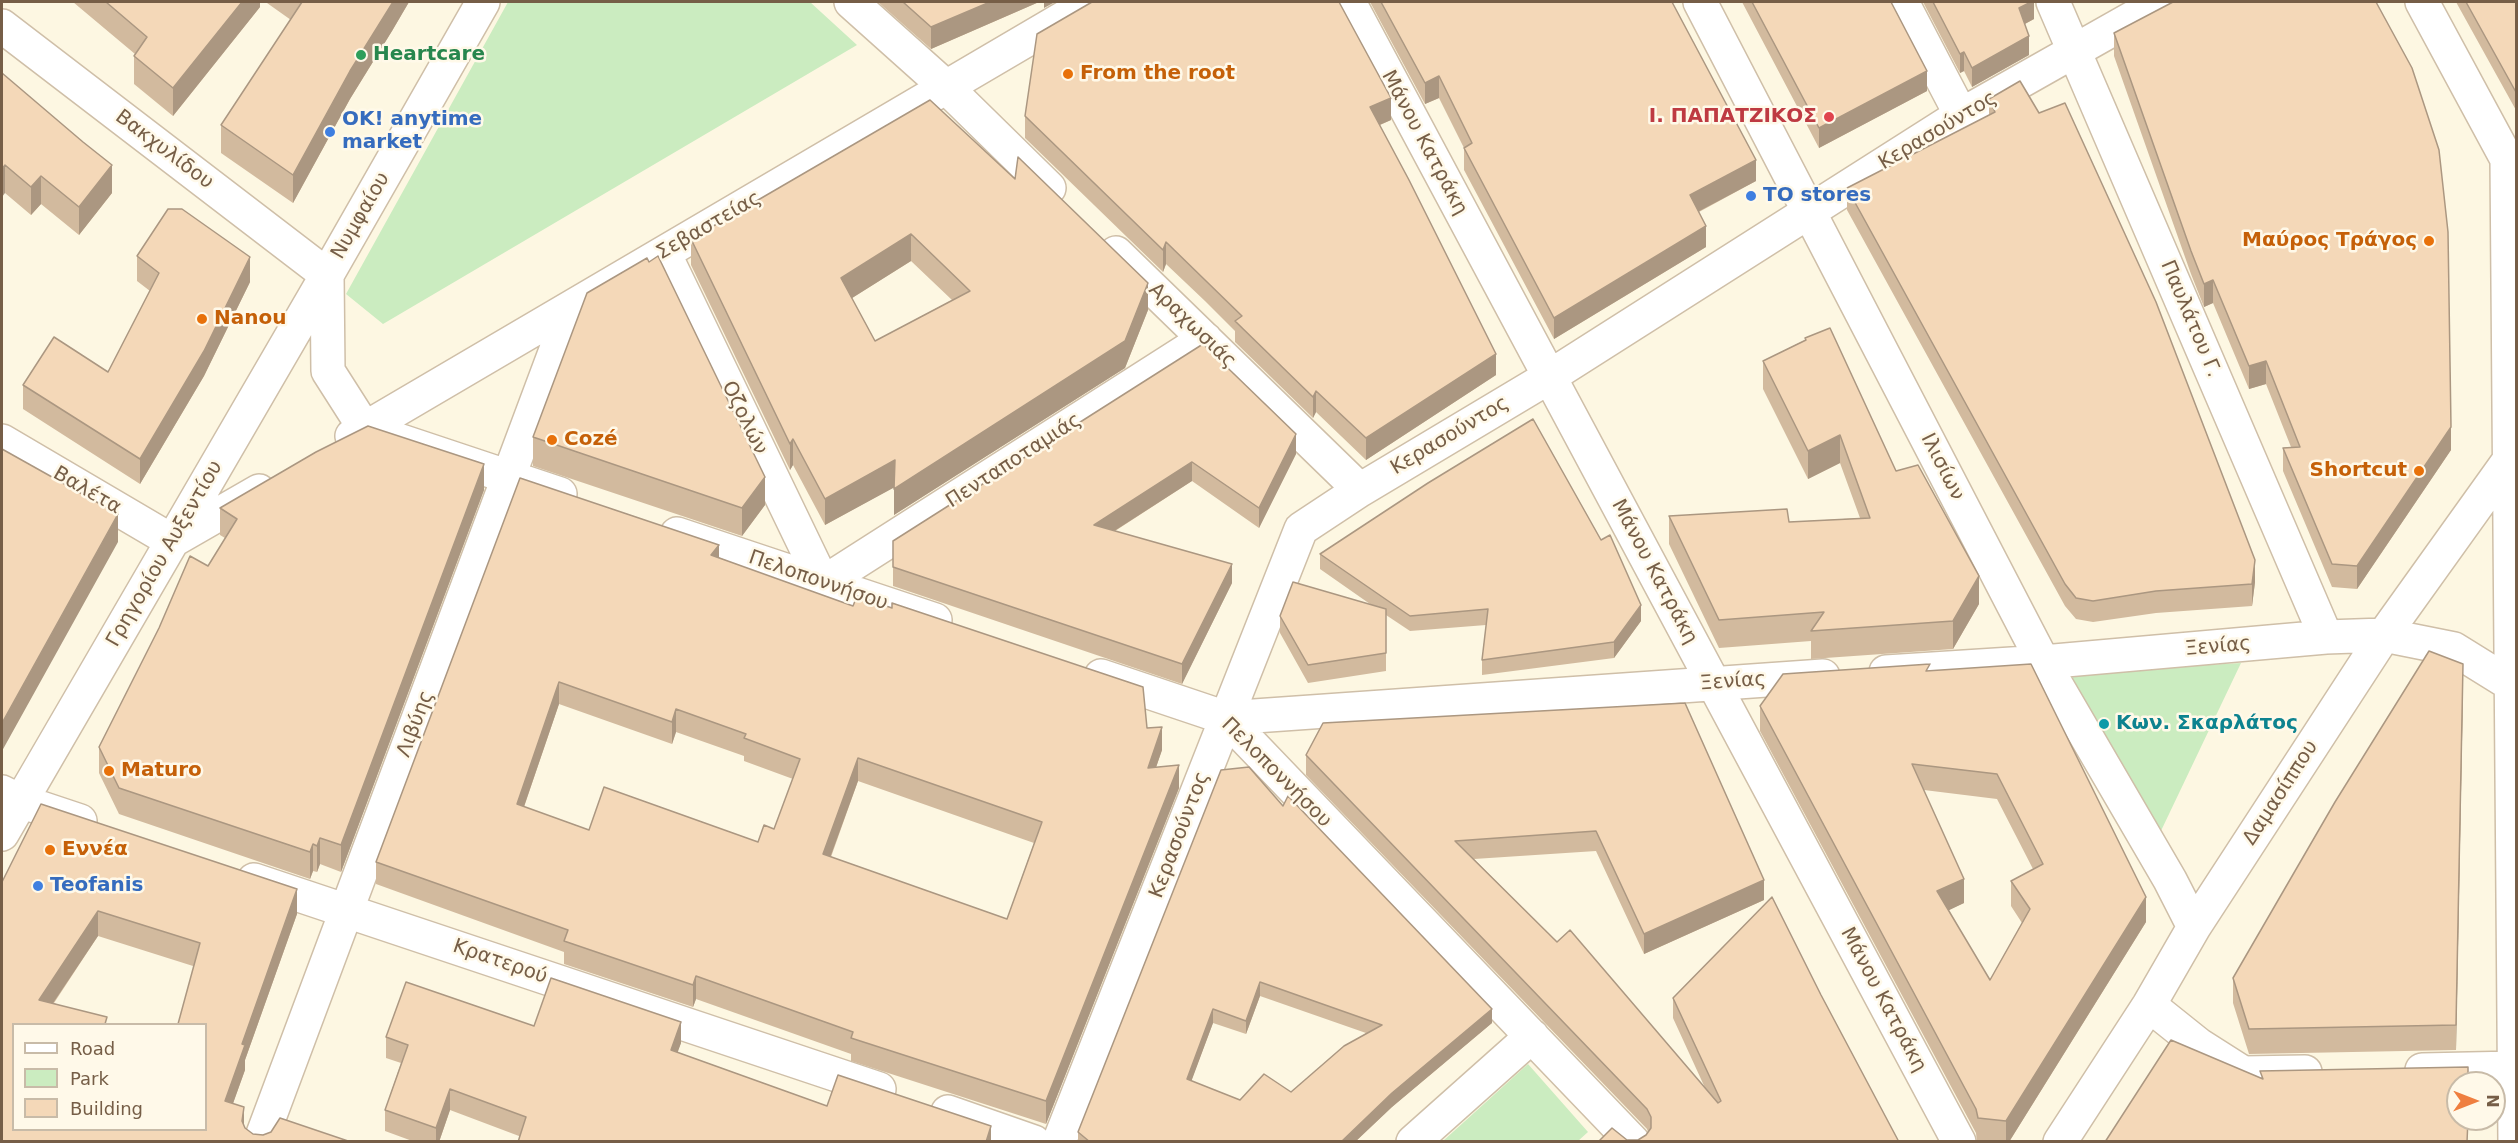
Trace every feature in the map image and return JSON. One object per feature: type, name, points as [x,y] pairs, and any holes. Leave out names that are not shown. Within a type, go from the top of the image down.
[{"type":"street","name":"Νυμφαίου","points":[[327,275],[483,2]]},
{"type":"street","points":[[851,2],[946,87],[1071,209]]},
{"type":"street","name":"Σεβαστείας","points":[[324,452],[1091,2]]},
{"type":"street","name":"Μάνου Κατράκη","points":[[1349,2],[1959,1142]]},
{"type":"street","name":"Ιλισίων","points":[[1701,2],[2043,662],[2170,880],[2194,927]]},
{"type":"street","points":[[1902,2],[1961,115]]},
{"type":"street","name":"Παυλάτου Γ.","points":[[2053,2],[2326,637]]},
{"type":"street","name":"Κερασούντος","points":[[1059,1142],[1301,529],[1360,490],[1549,377],[1961,115],[2161,2]]},
{"type":"street","points":[[2422,2],[2512,167],[2512,685],[2516,1142]]},
{"type":"street","name":"Βακχυλίδου","points":[[2,26],[327,275]]},
{"type":"street","name":"Αραχωσιάς","points":[[1096,233],[1360,490]]},
{"type":"street","name":"Οζολών","points":[[664,253],[823,583]]},
{"type":"street","points":[[327,275],[328,371],[364,429],[587,504]]},
{"type":"street","name":"Γρηγορίου Αυξεντίου","points":[[2,834],[11,796],[172,541],[327,275]]},
{"type":"street","name":"Λιβύης","points":[[260,1142],[572,307]]},
{"type":"street","name":"Πενταποταμιάς","points":[[823,583],[1205,339]]},
{"type":"street","name":"Βαλέτα","points":[[2,441],[172,541]]},
{"type":"street","name":"Δαμασίππου","points":[[2060,1142],[2149,1005],[2194,927],[2384,635],[2513,457]]},
{"type":"street","points":[[172,541],[284,476]]},
{"type":"street","name":"Πελοποννήσου","points":[[643,522],[957,628]]},
{"type":"street","name":"Ξενίας","points":[[1226,718],[2043,662],[2326,637],[2384,635],[2454,649],[2512,685]]},
{"type":"street","name":"Πελοποννήσου","points":[[1069,665],[1226,718],[1532,1036],[1616,1136]]},
{"type":"street","points":[[11,796],[110,831]]},
{"type":"street","name":"Κρατερού","points":[[223,869],[1034,1142]]},
{"type":"street","points":[[2149,1005],[2199,1045],[2243,1073],[2338,1071]]},
{"type":"street","points":[[1413,1142],[1532,1036]]},
{"type":"street","points":[[2397,1070],[2516,1068]]},
{"type":"green space","points":[[508,2],[810,2],[857,45],[383,324],[346,294]]},
{"type":"green space","points":[[2241,663],[2159,835],[2070,673]]},
{"type":"green space","points":[[1528,1064],[1588,1132],[1578,1141],[1443,1141]]},
{"type":"building","points":[[106,2],[242,2],[173,88],[134,56],[147,37]]},
{"type":"building","points":[[302,2],[393,2],[350,71],[293,175],[221,125]]},
{"type":"building","points":[[903,2],[990,2],[931,27]]},
{"type":"building","points":[[1092,2],[1339,2],[1391,98],[1370,107],[1496,354],[1366,438],[1316,391],[1313,397],[1235,321],[1242,316],[1166,242],[1163,250],[1025,116],[1037,34]]},
{"type":"building","points":[[1381,2],[1672,2],[1756,160],[1690,195],[1706,226],[1554,318],[1464,148],[1472,143],[1439,76],[1425,83]]},
{"type":"building","points":[[1752,2],[1891,2],[1927,71],[1819,128]]},
{"type":"building","points":[[1933,2],[2031,2],[2019,8],[2029,36],[1972,68],[1964,52],[1960,54]]},
{"type":"building","points":[[2173,2],[2376,2],[2412,68],[2439,150],[2448,232],[2451,427],[2357,566],[2332,564],[2283,448],[2300,447],[2266,361],[2249,366],[2213,280],[2204,284],[2114,33]]},
{"type":"building","points":[[2466,2],[2517,2],[2517,94]]},
{"type":"building","points":[[2,73],[112,165],[79,207],[41,176],[31,187],[5,165],[2,169]]},
{"type":"building","points":[[2020,81],[2039,113],[2065,103],[2156,302],[2255,560],[2252,584],[2156,591],[2093,601],[2076,598],[2065,584],[1847,188],[1995,112],[1989,99]]},
{"type":"building","points":[[930,100],[1015,179],[1018,157],[1148,283],[1125,341],[894,489],[895,460],[825,499],[793,439],[790,444],[691,239]],"holes":[[[911,234],[970,291],[875,341],[841,278]]]},
{"type":"building","points":[[168,209],[182,209],[250,257],[204,351],[140,459],[23,385],[54,337],[108,372],[159,273],[137,256]]},
{"type":"building","points":[[658,256],[765,477],[742,508],[533,437],[587,293],[647,258],[649,262]]},
{"type":"building","points":[[1830,328],[1896,471],[1918,465],[1979,576],[1953,621],[1811,631],[1824,612],[1719,620],[1669,516],[1787,509],[1789,522],[1870,518],[1840,435],[1808,451],[1763,361],[1806,340],[1805,338]]},
{"type":"building","points":[[1203,344],[1296,434],[1259,508],[1192,462],[1094,525],[1232,564],[1182,664],[893,567],[893,541]]},
{"type":"building","points":[[1533,419],[1601,540],[1610,535],[1641,605],[1614,642],[1482,660],[1488,609],[1410,616],[1320,554],[1428,483]]},
{"type":"building","points":[[368,426],[484,464],[341,845],[320,838],[317,846],[313,844],[310,852],[119,788],[99,747],[159,628],[190,556],[208,566],[237,519],[220,508],[316,452]]},
{"type":"building","points":[[2,449],[118,514],[2,723]]},
{"type":"building","points":[[520,478],[719,545],[711,555],[853,606],[857,596],[892,608],[892,603],[1143,687],[1147,728],[1162,727],[1148,768],[1179,765],[1046,1101],[851,1038],[853,1032],[696,976],[693,985],[564,941],[568,930],[376,862]],"holes":[[[559,682],[672,722],[676,709],[746,734],[744,738],[800,759],[774,829],[764,825],[758,842],[604,787],[589,830],[517,804]],[[858,758],[1042,822],[1007,919],[823,854]]]},
{"type":"building","points":[[1293,582],[1386,609],[1386,653],[1308,665],[1280,616]]},
{"type":"building","points":[[2429,651],[2463,664],[2456,1025],[2249,1029],[2233,978],[2335,802]]},
{"type":"building","points":[[1930,664],[1926,671],[2031,664],[2146,897],[2006,1121],[1978,1118],[1976,1109],[1760,706],[1783,674]],"holes":[[[1912,764],[1997,774],[2043,864],[2011,881],[2030,909],[1990,980],[1937,891],[1964,879]]]},
{"type":"building","points":[[1685,703],[1764,880],[1644,934],[1596,831],[1455,841],[1557,942],[1570,930],[1718,1103],[1721,1101],[1673,998],[1772,897],[1899,1142],[1598,1142],[1612,1128],[1627,1140],[1638,1140],[1646,1135],[1651,1128],[1651,1117],[1647,1109],[1306,755],[1323,723]]},
{"type":"building","points":[[1249,767],[1283,806],[1288,796],[1492,1009],[1392,1093],[1341,1142],[1090,1142],[1078,1132],[1221,770]],"holes":[[[1260,982],[1382,1025],[1344,1046],[1291,1092],[1264,1074],[1240,1100],[1187,1079],[1213,1009],[1246,1021]]]},
{"type":"building","points":[[41,804],[297,889],[242,1044],[245,1045],[225,1101],[244,1107],[242,1121],[245,1128],[253,1134],[263,1135],[271,1132],[280,1118],[351,1142],[2,1142],[2,882]],"holes":[[[98,911],[200,943],[178,1023],[207,1023],[207,1131],[12,1131],[12,1023],[105,1023],[107,1017],[39,1000]]]},
{"type":"building","points":[[551,978],[681,1022],[671,1050],[827,1106],[838,1075],[991,1126],[986,1142],[518,1142],[526,1117],[450,1089],[436,1128],[385,1110],[408,1045],[386,1037],[406,982],[534,1026]]},
{"type":"building","points":[[2171,1040],[2263,1079],[2260,1071],[2468,1067],[2468,1071],[2446,1071],[2446,1131],[2467,1131],[2467,1142],[2105,1142]]},
{"type":"place","name":"Heartcare","points":[[361,55]]},
{"type":"place","name":"From the root","points":[[1068,74]]},
{"type":"place","name":"Ι. ΠΑΠΑΤΖΙΚΟΣ","points":[[1829,117]]},
{"type":"place","name":"OK! anytime market","points":[[330,132]]},
{"type":"place","name":"TO stores","points":[[1751,196]]},
{"type":"place","name":"Μαύρος Τράγος","points":[[2429,241]]},
{"type":"place","name":"Nanou","points":[[202,319]]},
{"type":"place","name":"Cozé","points":[[552,440]]},
{"type":"place","name":"Shortcut","points":[[2419,471]]},
{"type":"place","name":"Κων. Σκαρλάτος","points":[[2104,724]]},
{"type":"place","name":"Maturo","points":[[109,771]]},
{"type":"place","name":"Εννέα","points":[[50,850]]},
{"type":"place","name":"Teofanis","points":[[38,886]]}]
